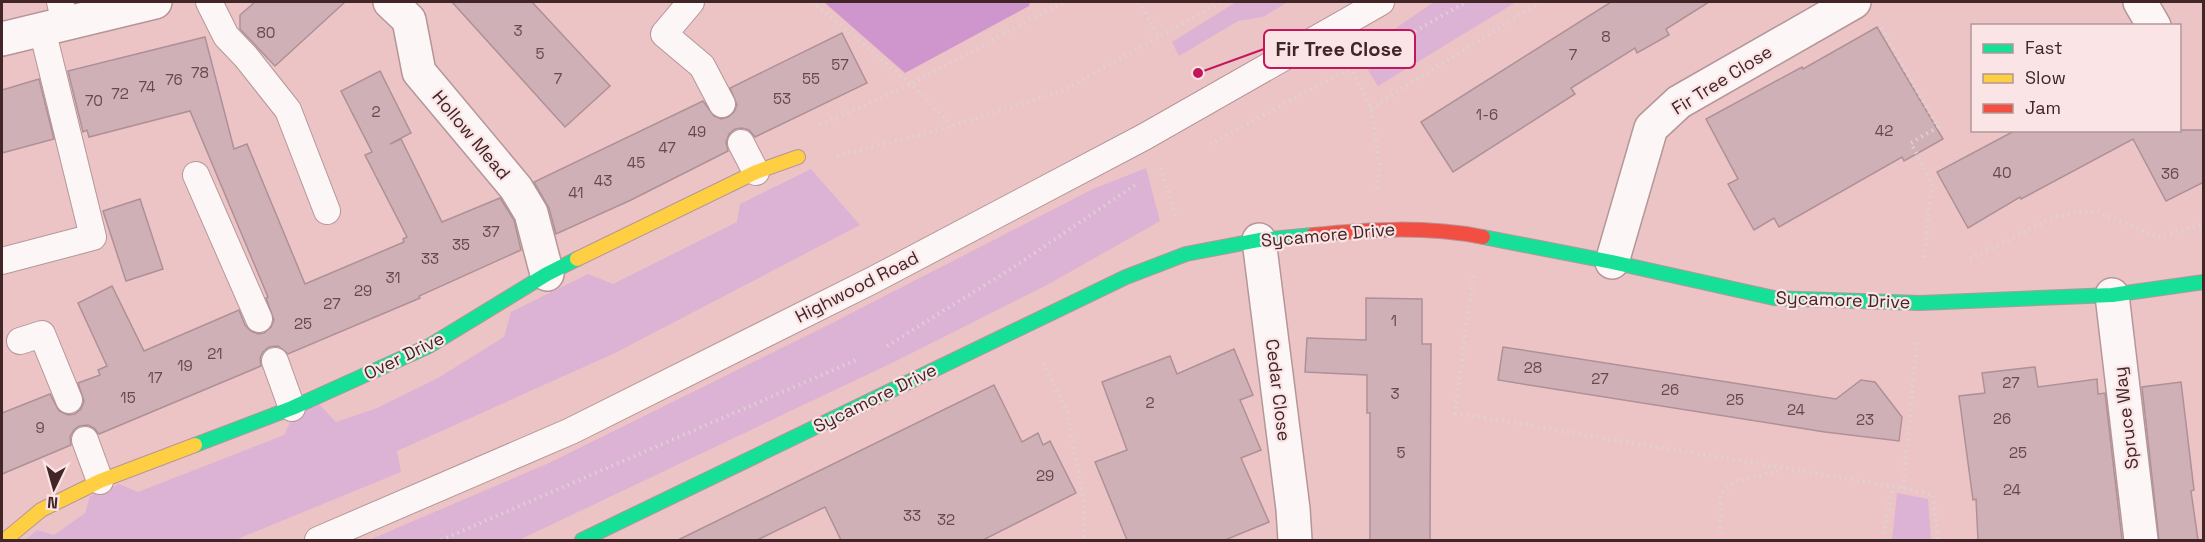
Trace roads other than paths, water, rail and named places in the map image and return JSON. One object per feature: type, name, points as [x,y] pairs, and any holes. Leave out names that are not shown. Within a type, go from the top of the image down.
[{"type":"street","points":[[2,39],[56,17],[155,2]]},
{"type":"street","name":"Hollow Mead","points":[[390,2],[409,20],[418,72],[516,188],[531,213],[547,273]]},
{"type":"street","points":[[2140,2],[2153,24]]},
{"type":"street","name":"Fir Tree Close","points":[[1612,262],[1651,128],[1678,102],[1866,11]]},
{"type":"street","name":"Over Drive","points":[[5,540],[41,510],[100,481],[292,408],[429,346],[547,273],[756,172],[798,157]]},
{"type":"street","name":"Sycamore Drive","points":[[582,540],[1126,277],[1186,254],[1259,240],[1368,229],[1418,229],[1478,236],[1612,262],[1774,298],[1920,303],[2112,295],[2204,282]]},
{"type":"street","name":"Cedar Close","points":[[1259,240],[1295,540]]},
{"type":"street","name":"Spruce Way","points":[[2112,295],[2141,540]]},
{"type":"lane","points":[[209,2],[226,36],[252,64],[288,110],[327,211]]},
{"type":"lane","points":[[691,2],[664,34],[702,66],[722,104]]},
{"type":"lane","name":"Highwood Road","points":[[318,540],[571,431],[873,280],[1144,137],[1381,2]]},
{"type":"lane","points":[[2,261],[93,237],[56,17]]},
{"type":"lane","points":[[741,143],[756,172]]},
{"type":"lane","points":[[196,175],[259,319]]},
{"type":"lane","points":[[20,341],[42,334],[69,400]]},
{"type":"lane","points":[[275,361],[292,408]]},
{"type":"lane","points":[[85,440],[100,481]]},
{"type":"place","name":"Fir Tree Close","points":[[1198,73]]}]
